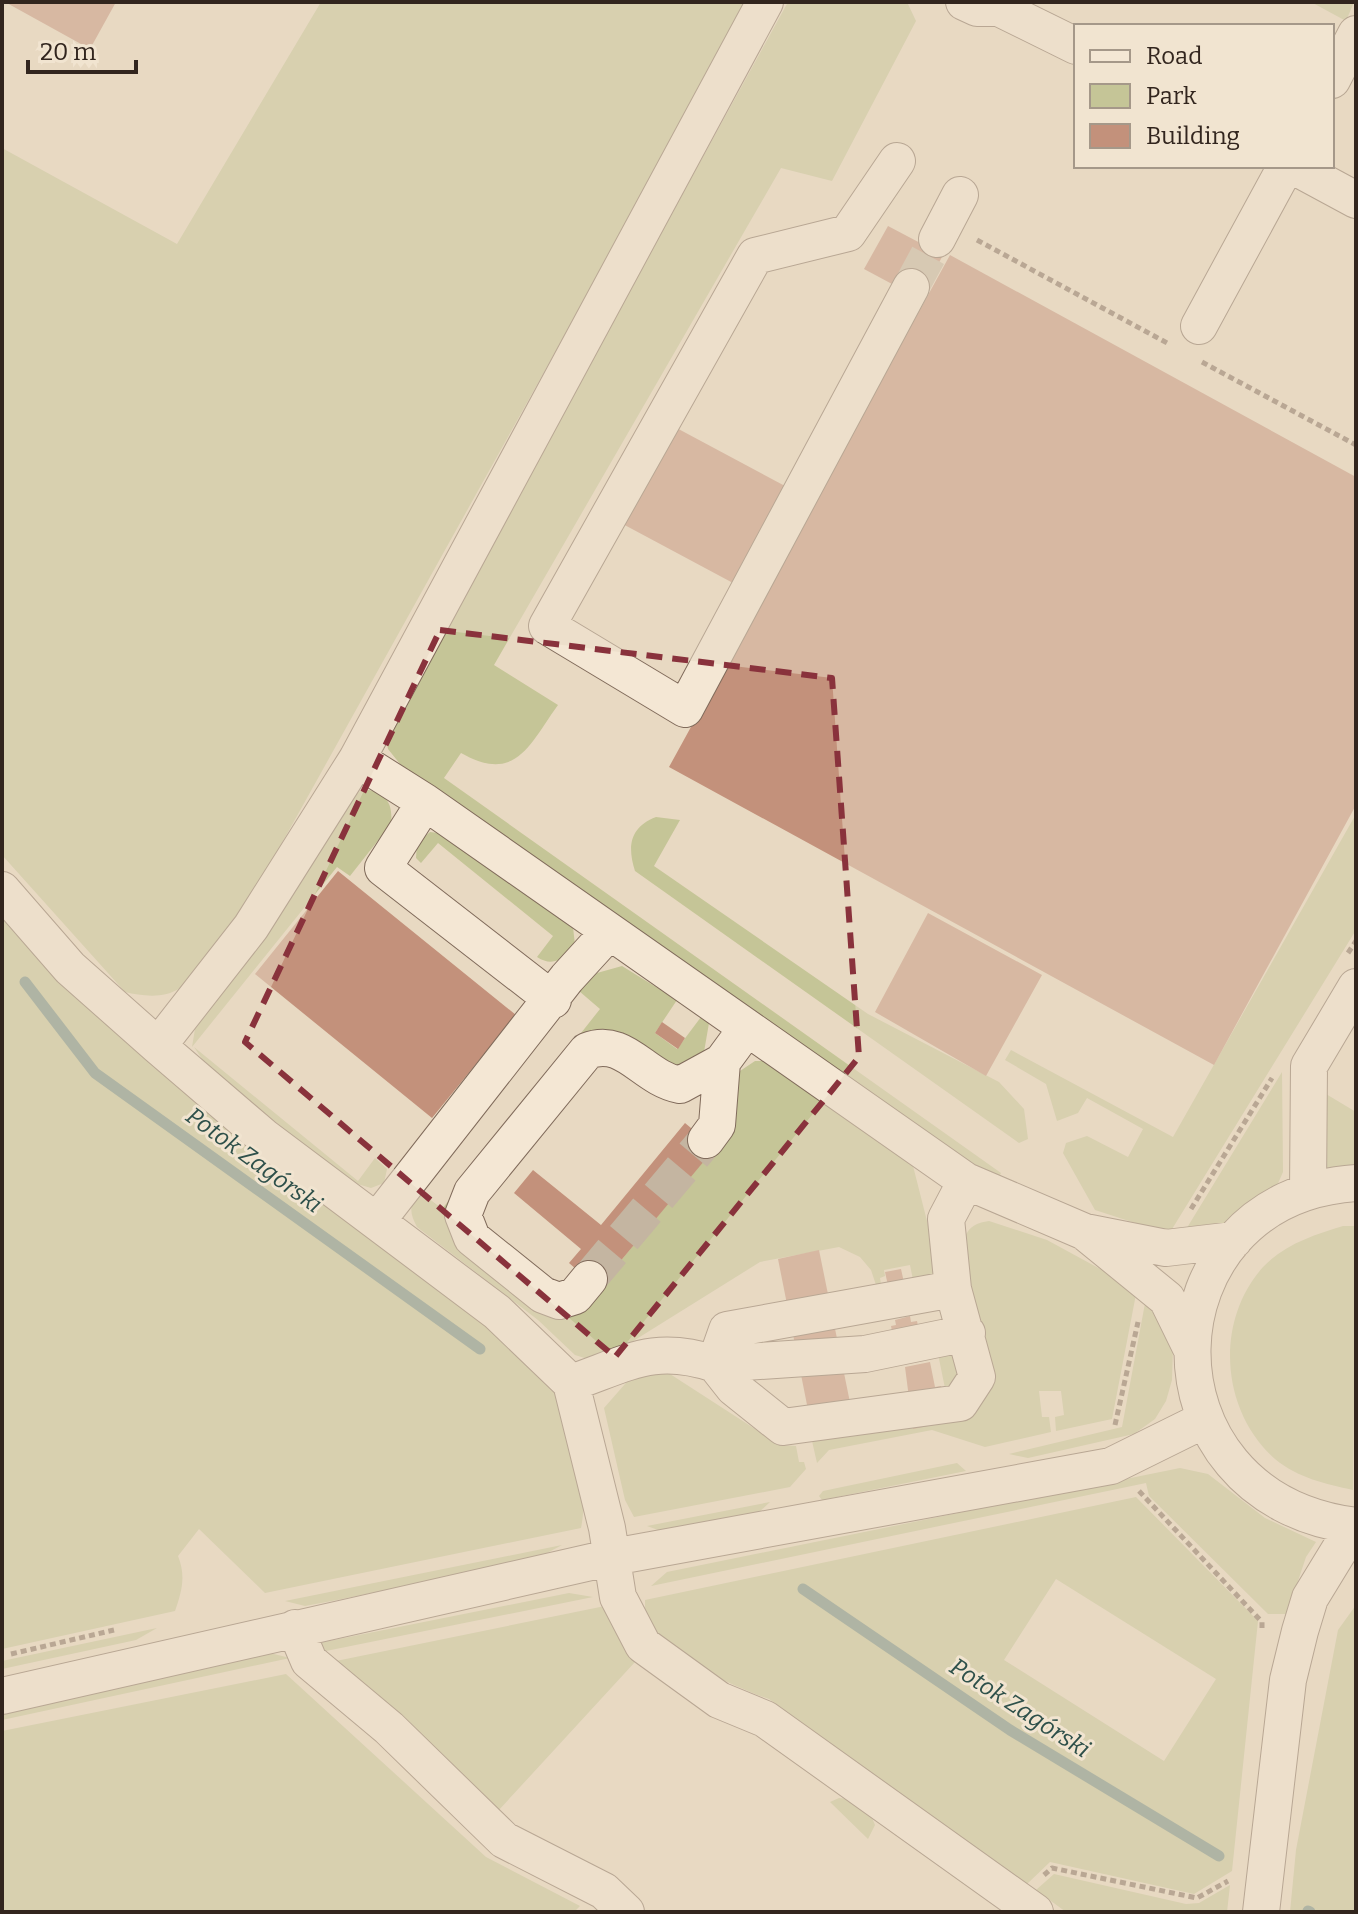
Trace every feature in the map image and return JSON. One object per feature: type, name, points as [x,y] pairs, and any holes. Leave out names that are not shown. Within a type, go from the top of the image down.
[{"type":"lane","points":[[158,1046],[251,927],[357,759],[765,2]]},
{"type":"lane","points":[[964,2],[977,8],[999,8],[1074,45]]},
{"type":"lane","points":[[1334,76],[1356,34]]},
{"type":"lane","points":[[897,161],[864,204],[848,233],[755,256],[547,626],[685,709],[911,287]]},
{"type":"lane","points":[[1190,344],[1285,168]]},
{"type":"lane","points":[[1297,168],[1356,200]]},
{"type":"lane","points":[[357,759],[425,802],[966,1181],[1085,1232],[1166,1248],[1234,1240]]},
{"type":"lane","points":[[425,802],[383,868],[553,1000]]},
{"type":"lane","points":[[2,890],[70,968],[158,1046],[264,1137],[497,1312],[571,1383],[613,1557],[618,1597],[643,1645],[687,1680],[719,1700],[765,1719],[1027,1906]]},
{"type":"lane","points":[[377,1221],[609,932]]},
{"type":"lane","points":[[1308,1191],[1309,1066],[1356,987]]},
{"type":"lane","points":[[589,1279],[575,1296],[559,1301],[543,1295],[472,1238],[463,1215],[472,1192],[587,1051],[600,1046],[616,1048],[661,1081],[680,1085],[722,1062],[747,1028]]},
{"type":"lane","points":[[706,1140],[717,1125],[722,1062]]},
{"type":"lane","points":[[715,1364],[734,1388],[783,1427],[960,1403],[977,1377],[953,1289],[946,1219],[966,1181]]},
{"type":"lane","points":[[1261,1912],[1275,1774],[1297,1643],[1310,1598],[1355,1526],[1305,1516],[1262,1494],[1228,1461],[1204,1420],[1194,1384],[1191,1348],[1203,1290],[1234,1240],[1268,1211],[1308,1191],[1356,1183]]},
{"type":"lane","points":[[1085,1232],[1167,1299],[1191,1348]]},
{"type":"lane","points":[[715,1364],[727,1330],[953,1289]]},
{"type":"lane","points":[[571,1383],[649,1355],[682,1353],[715,1364],[865,1354],[967,1333]]},
{"type":"lane","points":[[2,1696],[613,1557],[1111,1466],[1204,1420]]},
{"type":"lane","points":[[295,1628],[309,1661],[389,1728],[504,1840],[604,1891],[626,1912]]},
{"type":"path","points":[[947,219],[1190,344],[1356,445]]},
{"type":"path","points":[[1123,1494],[1138,1491],[1149,1502],[1262,1622],[1261,1638]]},
{"type":"path","points":[[1027,1906],[1052,1868],[1197,1898],[1239,1874]]},
{"type":"highlighted area","points":[[440,630],[832,678],[859,1057],[615,1357],[245,1042]]},
{"type":"green space","points":[[321,2],[750,2],[263,877],[226,936],[204,965],[180,988],[153,996],[125,992],[2,855],[2,148],[177,244]]},
{"type":"green space","points":[[788,2],[907,2],[916,21],[832,181],[781,168],[494,665],[558,705],[519,756],[495,764],[461,753],[444,778],[1001,1173],[999,1177],[974,1167],[400,764],[388,749],[385,736]]},
{"type":"green space","points":[[1311,2],[1354,2],[1346,21]]},
{"type":"green space","points":[[369,790],[388,802],[391,824],[350,876],[337,867],[192,1047],[195,1029],[242,967],[346,804],[360,791]]},
{"type":"green space","points":[[1356,814],[1356,930],[1169,1234],[1095,1210],[1063,1153],[1066,1143],[1087,1136],[1128,1157],[1143,1129],[1087,1098],[1078,1113],[1057,1121],[1046,1084],[1005,1060],[1011,1050],[1173,1137]]},
{"type":"green space","points":[[656,817],[680,820],[654,866],[868,1014],[999,1082],[1024,1109],[1028,1139],[1019,1143],[635,871],[631,853],[633,838],[641,826]]},
{"type":"green space","points":[[430,832],[438,833],[573,927],[575,945],[558,960],[549,962],[537,957],[553,936],[438,843],[421,863],[416,858],[417,843]]},
{"type":"green space","points":[[2,908],[73,987],[189,1096],[271,1163],[502,1333],[538,1365],[557,1392],[572,1429],[583,1492],[581,1528],[265,1593],[199,1529],[178,1556],[182,1584],[175,1611],[2,1649]]},
{"type":"green space","points":[[622,966],[677,1000],[655,1033],[677,1049],[701,1017],[709,1023],[704,1052],[687,1070],[580,1045],[462,1240],[590,1298],[722,1138],[737,1073],[755,1061],[764,1061],[913,1166],[940,1272],[914,1285],[910,1265],[884,1270],[885,1276],[880,1278],[882,1290],[877,1288],[871,1270],[860,1257],[839,1247],[760,1262],[606,1358],[591,1360],[575,1355],[538,1320],[417,1227],[411,1209],[420,1192],[442,1209],[600,1009],[579,991],[597,973]]},
{"type":"green space","points":[[194,1047],[358,1181],[375,1158],[387,1169],[384,1183],[371,1188],[354,1183],[210,1071]]},
{"type":"green space","points":[[1282,1072],[1283,1172],[1276,1188],[1222,1228],[1182,1236]]},
{"type":"green space","points":[[1326,1094],[1356,1112],[1356,1167],[1325,1171]]},
{"type":"green space","points":[[989,1221],[1047,1240],[1137,1289],[1112,1419],[1056,1431],[1055,1417],[1064,1415],[1061,1391],[1039,1391],[1042,1417],[1049,1417],[1051,1432],[985,1447],[932,1430],[829,1450],[817,1463],[812,1441],[961,1411],[987,1365],[963,1243],[972,1227]]},
{"type":"green space","points":[[1343,1226],[1356,1226],[1353,1490],[1303,1476],[1275,1459],[1257,1439],[1243,1416],[1230,1366],[1231,1339],[1237,1313],[1247,1289],[1263,1267],[1290,1246]]},
{"type":"green space","points":[[1146,1298],[1173,1348],[1172,1380],[1166,1401],[1155,1419],[1134,1434],[1028,1458],[1009,1454],[1122,1427]]},
{"type":"green space","points":[[951,1348],[962,1381],[947,1398],[937,1349]]},
{"type":"green space","points":[[647,1372],[670,1374],[780,1445],[796,1446],[799,1462],[804,1462],[806,1469],[790,1487],[634,1517],[625,1500],[604,1408],[632,1376]]},
{"type":"green space","points":[[957,1463],[966,1471],[822,1500],[819,1496],[823,1491]]},
{"type":"green space","points":[[1180,1468],[1208,1474],[1265,1518],[1316,1542],[1306,1557],[1287,1614],[1268,1614],[1149,1496],[1146,1483],[651,1586],[667,1572]]},
{"type":"green space","points":[[1136,1497],[1258,1621],[1232,1871],[1194,1894],[1050,1862],[1027,1884],[769,1699],[721,1679],[669,1647],[648,1624],[645,1600]],"holes":[[[1056,1579],[1216,1679],[1164,1761],[1004,1660]]]},
{"type":"green space","points":[[770,1502],[757,1514],[661,1531],[647,1526]]},
{"type":"green space","points":[[562,1545],[534,1560],[337,1600],[305,1606],[285,1601]]},
{"type":"green space","points":[[569,1593],[593,1597],[326,1651],[319,1643]]},
{"type":"green space","points":[[1356,1605],[1356,1912],[1290,1912],[1296,1850],[1338,1630]]},
{"type":"green space","points":[[605,1606],[625,1651],[635,1662],[498,1811],[408,1722],[336,1661]]},
{"type":"green space","points":[[157,1628],[136,1640],[2,1669],[2,1661]]},
{"type":"green space","points":[[270,1653],[290,1658],[2,1720],[2,1710]]},
{"type":"green space","points":[[286,1674],[486,1857],[580,1906],[574,1912],[2,1912],[2,1731]]},
{"type":"green space","points":[[839,1798],[856,1803],[870,1814],[875,1825],[868,1839],[830,1802]]},
{"type":"green space","points":[[1054,1874],[1186,1904],[1199,1903],[1230,1885],[1227,1912],[1066,1912],[1036,1890]]},
{"type":"building","points":[[5,2],[116,2],[90,49]]},
{"type":"building","points":[[888,226],[943,255],[920,299],[864,269]]},
{"type":"building","points":[[950,255],[1356,477],[1356,805],[1214,1065],[669,767]]},
{"type":"building","points":[[671,425],[785,486],[733,583],[619,522]]},
{"type":"building","points":[[338,871],[516,1015],[432,1118],[255,974]]},
{"type":"building","points":[[928,913],[1042,975],[986,1076],[875,1012]]},
{"type":"building","points":[[662,1022],[685,1038],[678,1049],[655,1033]]},
{"type":"building","points":[[685,1123],[715,1148],[598,1288],[569,1263],[581,1249],[514,1193],[533,1170],[601,1225]]},
{"type":"building","points":[[819,1250],[856,1432],[814,1440],[778,1259]]},
{"type":"building","points":[[901,1269],[905,1287],[889,1290],[885,1272]]},
{"type":"building","points":[[910,1316],[911,1322],[917,1321],[925,1359],[899,1365],[891,1326],[896,1325],[895,1320]]},
{"type":"building","points":[[930,1362],[935,1387],[941,1386],[948,1422],[913,1429],[905,1367]]},
{"type":"waterway","name":"Potok Zagórski","points":[[25,982],[95,1073],[480,1349]]},
{"type":"waterway","name":"Potok Zagórski","points":[[803,1589],[1010,1730],[1219,1856]]},
{"type":"tunnel","points":[[911,287],[937,239]]},
{"type":"tunnel","points":[[589,1279],[706,1140]]}]
